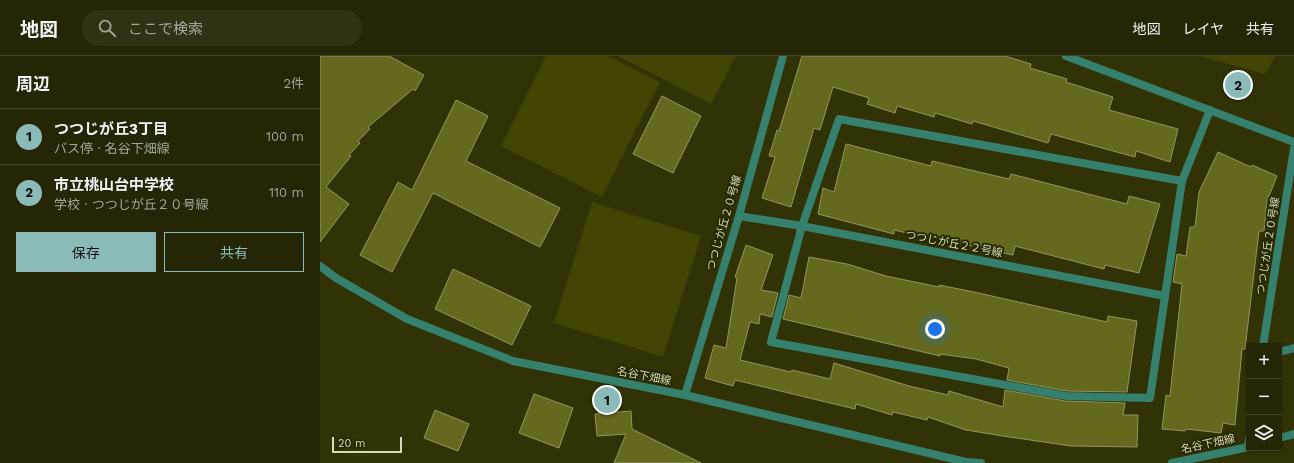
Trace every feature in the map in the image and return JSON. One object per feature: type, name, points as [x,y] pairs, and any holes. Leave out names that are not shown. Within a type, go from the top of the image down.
[{"type":"street","name":"つつじが丘２０号線","points":[[685,395],[738,216],[783,56]]},
{"type":"street","points":[[1066,56],[1294,142]]},
{"type":"street","points":[[1182,181],[839,119],[802,226],[771,342],[1066,396],[1150,398],[1182,181],[1210,110]]},
{"type":"street","name":"つつじが丘２０号線","points":[[1263,343],[1294,148]]},
{"type":"street","name":"つつじが丘２２号線","points":[[738,216],[802,226],[1165,296]]},
{"type":"street","name":"名谷下畑線","points":[[320,266],[336,278],[407,319],[513,361],[685,395],[965,462],[981,463]]},
{"type":"street","points":[[1282,351],[1294,348]]},
{"type":"street","points":[[1282,437],[1294,434]]},
{"type":"street","name":"名谷下畑線","points":[[1172,463],[1246,445]]},
{"type":"shaded area","points":[[546,56],[608,56],[660,82],[602,197],[501,146]]},
{"type":"shaded area","points":[[618,56],[736,56],[711,104]]},
{"type":"shaded area","points":[[1199,56],[1276,56],[1265,74]]},
{"type":"shaded area","points":[[592,202],[701,236],[663,357],[554,323]]},
{"type":"building","points":[[320,56],[389,56],[424,75],[415,91],[413,89],[368,127],[370,129],[358,141],[360,143],[349,155],[351,156],[326,187],[349,204],[320,242]]},
{"type":"building","points":[[802,56],[1005,56],[1031,64],[1030,68],[1067,79],[1066,82],[1113,97],[1109,110],[1178,129],[1170,162],[1136,151],[1135,157],[1051,134],[1048,143],[973,121],[972,124],[935,113],[934,117],[897,106],[895,113],[867,104],[869,98],[833,87],[820,130],[814,128],[791,207],[762,198],[775,157],[769,156],[777,130],[779,131]]},
{"type":"building","points":[[662,96],[701,116],[673,173],[633,154]]},
{"type":"building","points":[[456,100],[488,116],[466,161],[560,208],[540,247],[433,193],[392,272],[360,255],[398,182],[412,190]]},
{"type":"building","points":[[846,144],[931,166],[932,161],[1009,179],[1011,174],[1127,204],[1129,196],[1160,204],[1139,273],[1105,265],[1104,269],[1015,246],[1013,255],[894,230],[894,234],[818,214],[823,188],[834,192]]},
{"type":"building","points":[[1218,152],[1251,167],[1252,165],[1277,176],[1267,201],[1264,231],[1259,231],[1245,349],[1242,349],[1235,425],[1223,423],[1221,433],[1186,429],[1185,431],[1162,429],[1166,395],[1170,396],[1182,284],[1173,282],[1177,254],[1186,256],[1190,227],[1195,227],[1199,192]]},
{"type":"building","points":[[746,245],[773,255],[761,290],[778,293],[772,317],[760,314],[759,324],[750,322],[740,360],[791,372],[792,370],[830,379],[834,363],[909,386],[948,395],[949,391],[1003,407],[1005,390],[1065,401],[1125,403],[1123,415],[1138,415],[1137,447],[1071,446],[1003,436],[966,430],[928,417],[927,420],[893,412],[892,415],[856,404],[855,409],[735,380],[733,386],[705,378],[714,345],[726,348],[737,278],[735,277]]},
{"type":"building","points":[[809,257],[847,264],[886,276],[939,287],[939,285],[974,292],[1107,322],[1108,316],[1137,321],[1127,392],[1067,391],[1007,380],[1009,368],[976,359],[940,354],[940,356],[783,319],[789,295],[801,298]]},
{"type":"building","points":[[453,269],[531,306],[512,345],[435,309]]},
{"type":"building","points":[[534,394],[573,408],[559,448],[519,433]]},
{"type":"building","points":[[435,410],[469,424],[458,451],[424,438]]},
{"type":"building","points":[[631,411],[632,429],[701,463],[614,463],[626,434],[597,436],[595,414]]},
{"type":"place","name":"市立桃山台中学校","points":[[1238,85]]},
{"type":"place","name":"つつじが丘3丁目","points":[[607,400]]}]
